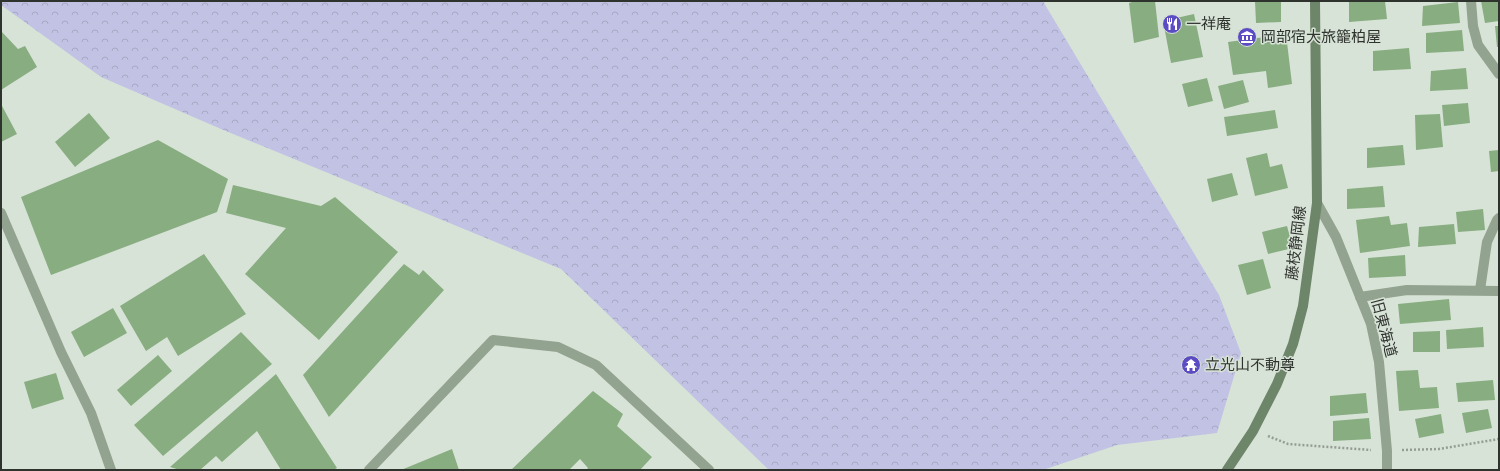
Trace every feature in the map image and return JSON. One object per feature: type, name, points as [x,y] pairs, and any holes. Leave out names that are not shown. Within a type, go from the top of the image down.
[{"type":"main road","name":"藤枝静岡線","points":[[1227,470],[1253,431],[1276,384],[1293,344],[1303,306],[1317,203],[1315,1]]},
{"type":"street","points":[[1471,1],[1473,26],[1478,44],[1499,74]]},
{"type":"street","name":"旧東海道","points":[[1317,203],[1336,236],[1371,324],[1379,362],[1387,451],[1387,470]]},
{"type":"street","points":[[1,213],[61,352],[91,414],[111,470]]},
{"type":"street","points":[[1480,290],[1487,242],[1496,220],[1499,218]]},
{"type":"street","points":[[1360,297],[1407,290],[1499,291]]},
{"type":"street","points":[[369,470],[493,340],[558,347],[596,365],[709,470]]},
{"type":"green space","points":[[1,1],[1045,1],[1044,3],[1219,295],[1241,353],[1217,433],[1117,445],[1043,470],[769,470],[561,269],[221,129],[101,77],[1,5]]},
{"type":"building","points":[[1135,1],[1155,1],[1159,37],[1134,43],[1129,3]]},
{"type":"building","points":[[1255,1],[1281,1],[1281,22],[1256,23]]},
{"type":"building","points":[[1385,1],[1387,19],[1349,22],[1349,2]]},
{"type":"building","points":[[1481,1],[1499,1],[1499,21],[1485,23]]},
{"type":"building","points":[[1458,2],[1460,23],[1422,26],[1423,6]]},
{"type":"building","points":[[1194,14],[1203,57],[1171,63],[1163,21]]},
{"type":"building","points":[[1495,26],[1499,26],[1499,47],[1497,47]]},
{"type":"building","points":[[1462,30],[1464,51],[1426,53],[1426,33]]},
{"type":"building","points":[[1,31],[18,49],[25,46],[37,67],[1,90]]},
{"type":"building","points":[[1286,34],[1292,84],[1268,88],[1266,71],[1233,75],[1228,42]]},
{"type":"building","points":[[1409,48],[1411,69],[1373,71],[1373,51]]},
{"type":"building","points":[[1466,68],[1468,89],[1430,91],[1431,71]]},
{"type":"building","points":[[1207,78],[1213,101],[1188,107],[1182,84]]},
{"type":"building","points":[[1243,80],[1249,102],[1224,109],[1218,86]]},
{"type":"building","points":[[1468,103],[1470,123],[1444,126],[1442,105]]},
{"type":"building","points":[[1,104],[17,134],[1,142]]},
{"type":"building","points":[[1275,110],[1278,128],[1227,136],[1224,117]]},
{"type":"building","points":[[89,113],[110,138],[75,167],[55,142]]},
{"type":"building","points":[[1440,114],[1443,147],[1416,150],[1415,115]]},
{"type":"building","points":[[158,140],[228,179],[217,212],[51,275],[21,197]]},
{"type":"building","points":[[1403,145],[1405,165],[1367,168],[1367,148]]},
{"type":"building","points":[[1499,150],[1499,171],[1491,172],[1489,151]]},
{"type":"building","points":[[1267,153],[1270,167],[1282,164],[1288,188],[1255,196],[1246,158]]},
{"type":"building","points":[[1232,173],[1238,195],[1212,202],[1207,179]]},
{"type":"building","points":[[233,185],[321,206],[335,197],[398,252],[319,340],[245,274],[286,228],[226,213]]},
{"type":"building","points":[[1383,186],[1385,207],[1347,209],[1347,189]]},
{"type":"building","points":[[1483,209],[1485,230],[1458,232],[1456,212]]},
{"type":"building","points":[[1389,216],[1391,225],[1407,223],[1410,246],[1360,253],[1356,220]]},
{"type":"building","points":[[1454,224],[1456,244],[1418,247],[1419,227]]},
{"type":"building","points":[[1287,226],[1293,248],[1268,254],[1262,232]]},
{"type":"building","points":[[204,254],[246,314],[178,356],[167,337],[146,351],[120,306]]},
{"type":"building","points":[[1405,255],[1406,276],[1369,278],[1368,258]]},
{"type":"building","points":[[1263,259],[1271,288],[1247,295],[1238,265]]},
{"type":"building","points":[[404,264],[419,275],[423,270],[444,290],[329,417],[303,375]]},
{"type":"building","points":[[1449,299],[1451,320],[1400,324],[1398,304]]},
{"type":"building","points":[[113,308],[127,333],[84,357],[71,332]]},
{"type":"building","points":[[1483,327],[1484,347],[1447,349],[1446,330]]},
{"type":"building","points":[[1440,331],[1440,352],[1413,352],[1413,332]]},
{"type":"building","points":[[241,332],[272,364],[163,456],[134,425]]},
{"type":"building","points":[[158,355],[172,371],[131,406],[117,390]]},
{"type":"building","points":[[1418,370],[1420,388],[1437,387],[1439,408],[1399,411],[1396,371]]},
{"type":"building","points":[[56,373],[64,399],[32,409],[24,382]]},
{"type":"building","points":[[276,374],[337,468],[333,470],[281,470],[257,431],[222,462],[216,456],[200,470],[180,470],[170,467]]},
{"type":"building","points":[[1493,380],[1495,400],[1458,402],[1456,383]]},
{"type":"building","points":[[593,391],[623,414],[617,426],[652,457],[640,470],[586,470],[588,468],[580,459],[569,470],[511,470]]},
{"type":"building","points":[[1366,393],[1368,413],[1330,416],[1330,396]]},
{"type":"building","points":[[1488,409],[1492,428],[1466,433],[1462,413]]},
{"type":"building","points":[[1441,414],[1444,433],[1419,438],[1415,419]]},
{"type":"building","points":[[1369,418],[1371,439],[1333,441],[1333,421]]},
{"type":"building","points":[[452,449],[459,470],[401,470]]},
{"type":"place","name":"一祥庵","points":[[1172,24]]},
{"type":"place","name":"岡部宿大旅籠柏屋","points":[[1247,37]]},
{"type":"place","name":"立光山不動尊","points":[[1191,365]]}]
